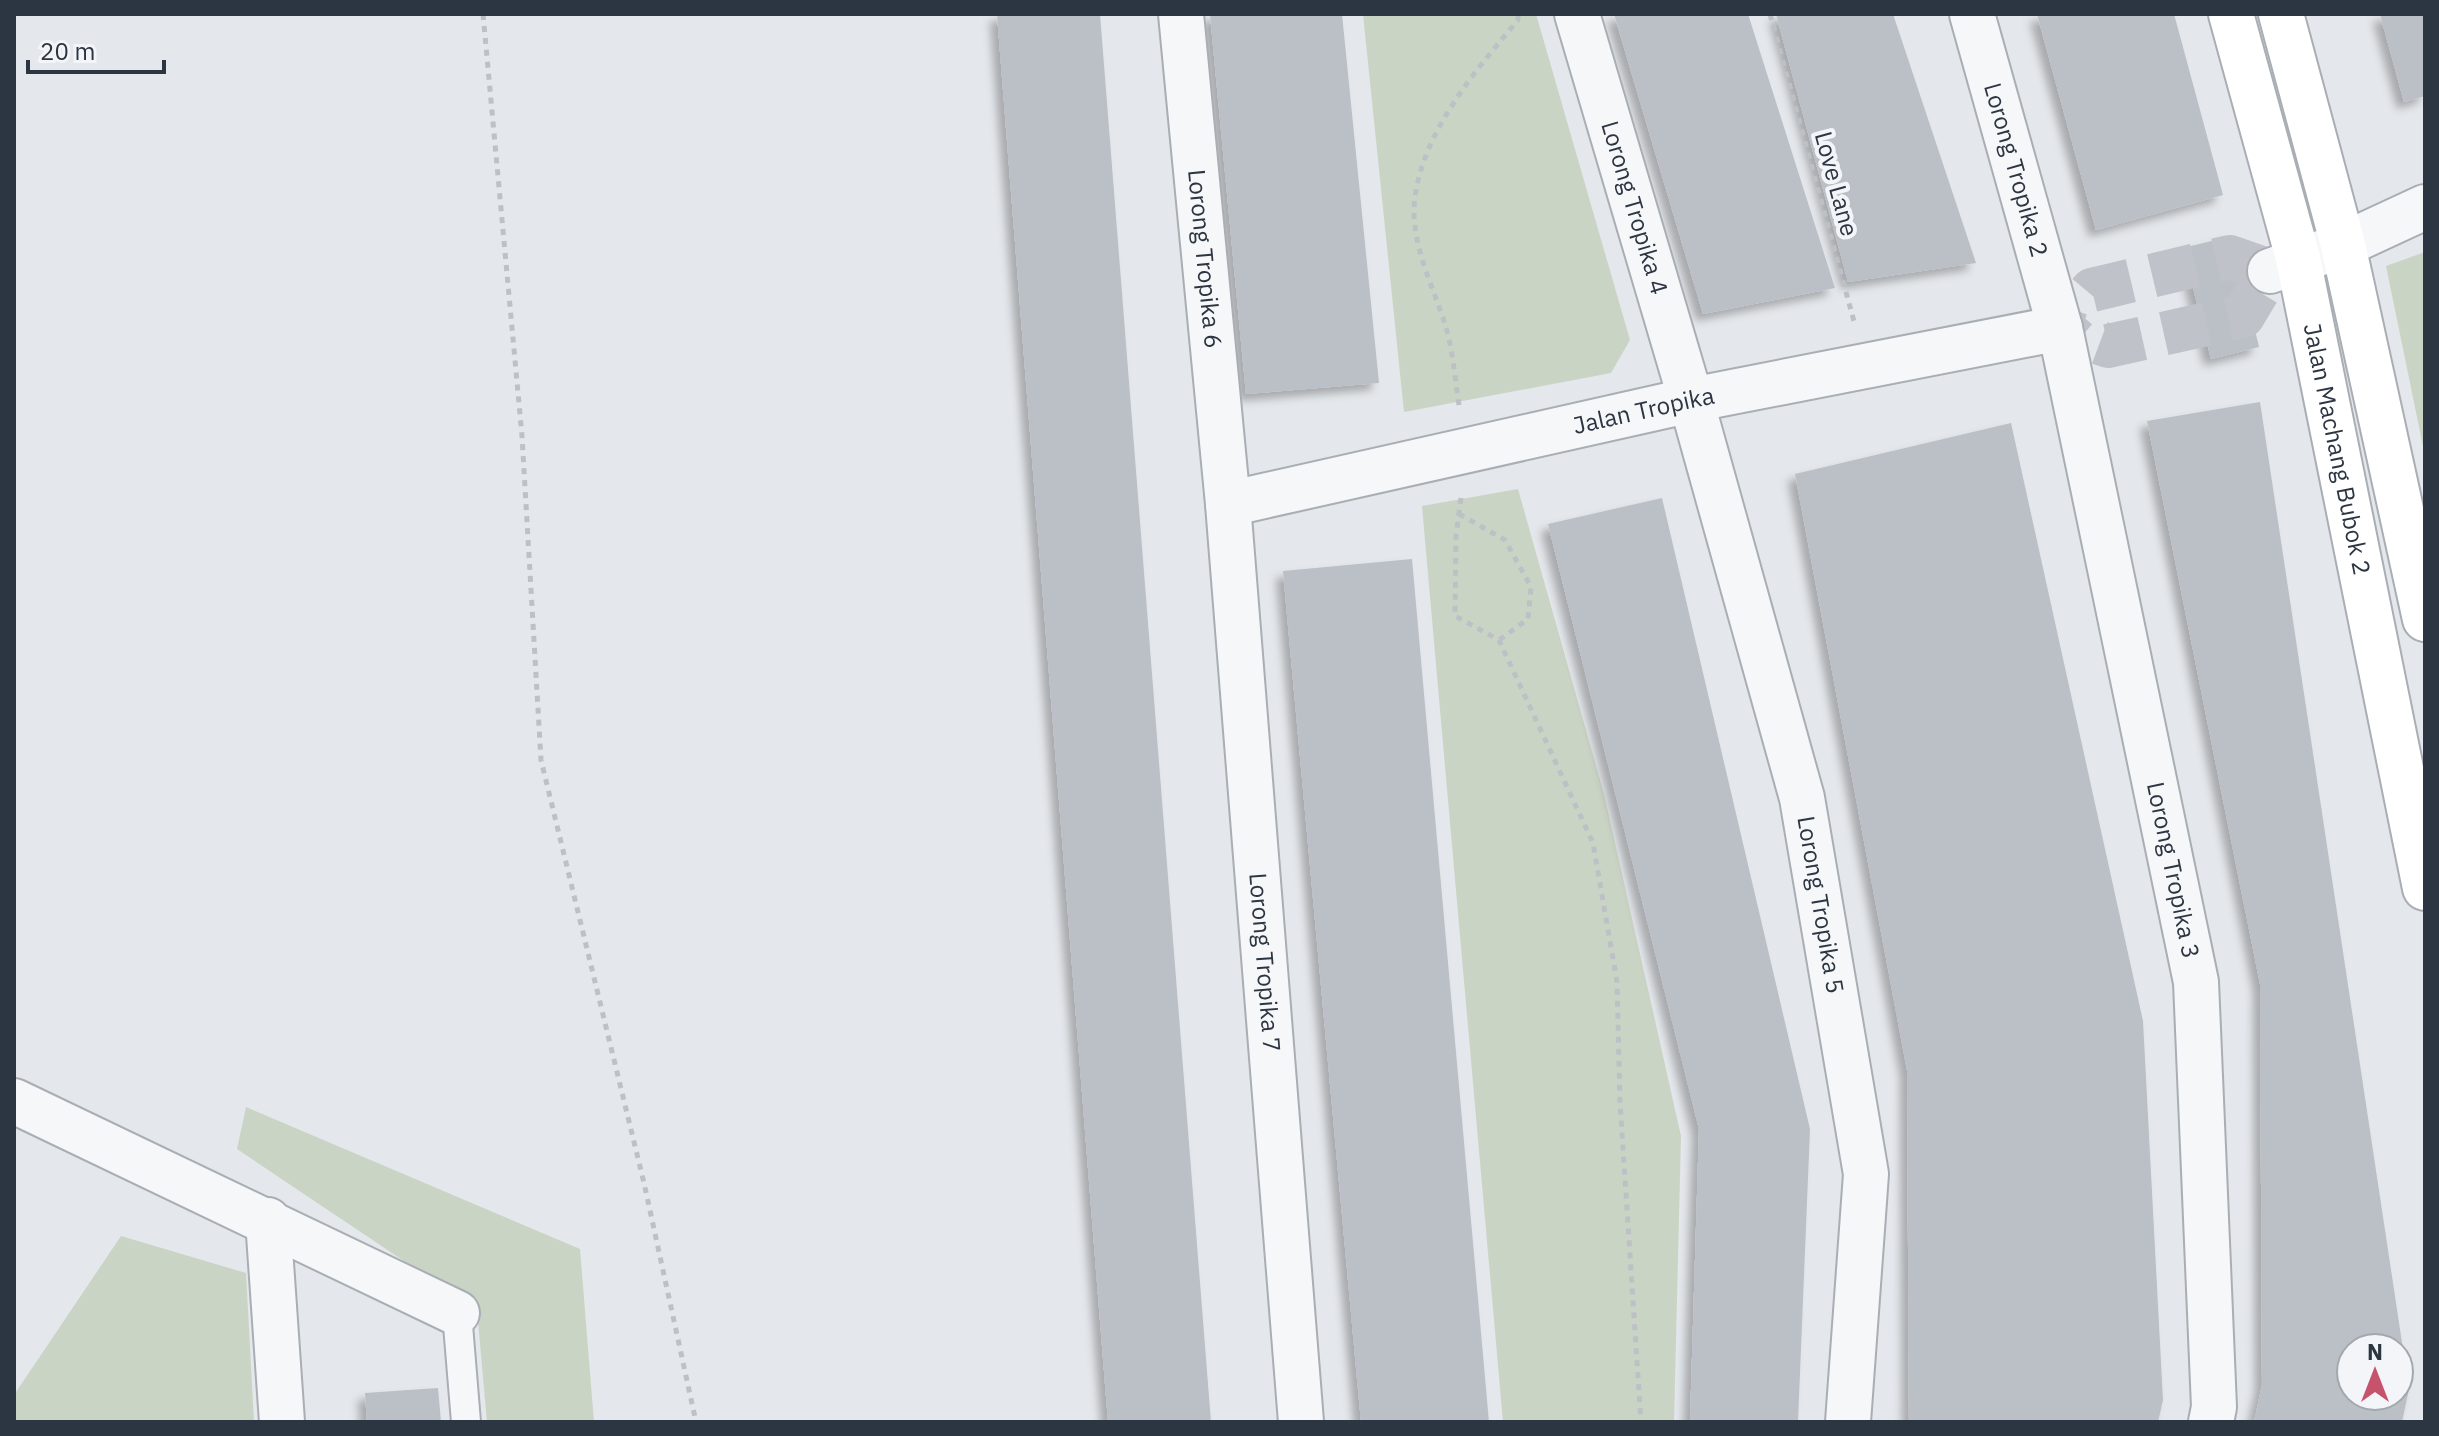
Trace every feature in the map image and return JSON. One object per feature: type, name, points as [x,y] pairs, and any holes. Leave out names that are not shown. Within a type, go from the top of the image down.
[{"type":"street","name":"Lorong Tropika 6","points":[[1181,14],[1228,504]]},
{"type":"street","name":"Lorong Tropika 4","points":[[1577,14],[1691,400]]},
{"type":"street","name":"Lorong Tropika 2","points":[[1972,14],[2060,328]]},
{"type":"street","name":"Jalan Machang Bubok 2","points":[[2231,14],[2284,264],[2425,888]]},
{"type":"street","name":"Jalan Machang Bubok 2","points":[[2281,14],[2343,245],[2425,619]]},
{"type":"street","points":[[2284,264],[2343,245],[2425,207]]},
{"type":"street","name":"Jalan Tropika","points":[[1228,504],[1691,400],[2060,328]]},
{"type":"street","name":"Lorong Tropika 3","points":[[2060,328],[2196,982],[2214,1407],[2211,1422]]},
{"type":"street","name":"Lorong Tropika 5","points":[[1691,400],[1802,798],[1866,1174],[1848,1422]]},
{"type":"street","name":"Lorong Tropika 7","points":[[1228,504],[1301,1422]]},
{"type":"street","points":[[14,1101],[457,1313]]},
{"type":"street","points":[[268,1220],[282,1422]]},
{"type":"lane","points":[[457,1313],[466,1422]]},
{"type":"path","points":[[483,14],[522,436],[541,760],[644,1183],[696,1422]]},
{"type":"path","points":[[1518,14],[1518,20],[1461,92],[1432,143],[1415,198],[1419,248],[1447,330],[1467,451],[1459,514],[1455,616],[1499,640],[1593,843],[1617,982],[1620,1103],[1641,1422]]},
{"type":"path","name":"Love Lane","points":[[1770,14],[1866,364]]},
{"type":"path","points":[[1459,514],[1505,540],[1531,587],[1528,619],[1499,640]]},
{"type":"green space","points":[[1363,14],[1536,14],[1630,340],[1611,373],[1404,412]]},
{"type":"green space","points":[[2425,252],[2425,456],[2386,266]]},
{"type":"green space","points":[[1518,489],[1604,794],[1681,1136],[1674,1422],[1503,1422],[1422,506]]},
{"type":"green space","points":[[246,1107],[580,1249],[594,1422],[487,1422],[477,1310],[237,1149]]},
{"type":"green space","points":[[121,1236],[246,1273],[254,1422],[14,1422],[14,1395]]},
{"type":"building","points":[[997,14],[1100,14],[1211,1422],[1108,1422]]},
{"type":"building","points":[[1210,14],[1342,14],[1379,383],[1246,394]]},
{"type":"building","points":[[1614,14],[1748,14],[1835,288],[1703,314]]},
{"type":"building","points":[[1776,14],[1893,14],[1976,263],[1848,282]]},
{"type":"building","points":[[2037,14],[2174,14],[2223,195],[2096,230]]},
{"type":"building","points":[[2380,14],[2425,14],[2425,96],[2404,102]]},
{"type":"building","points":[[2232,236],[2259,347],[2211,359],[2183,248]]},
{"type":"building","points":[[2260,402],[2400,1332],[2335,1332],[2335,1412],[2404,1412],[2402,1422],[2254,1422],[2262,1385],[2260,984],[2147,421]]},
{"type":"building","points":[[2011,423],[2143,1021],[2163,1400],[2158,1422],[1909,1422],[1907,1070],[1795,474]]},
{"type":"building","points":[[1662,498],[1810,1129],[1798,1422],[1690,1422],[1699,1129],[1548,524]]},
{"type":"building","points":[[1412,559],[1489,1422],[1361,1422],[1283,571]]},
{"type":"building","points":[[438,1388],[441,1422],[367,1422],[365,1393]]},
{"type":"tunnel","points":[[2230,257],[2270,271],[2243,316],[2108,346],[2060,328],[2092,290],[2230,257]]}]
